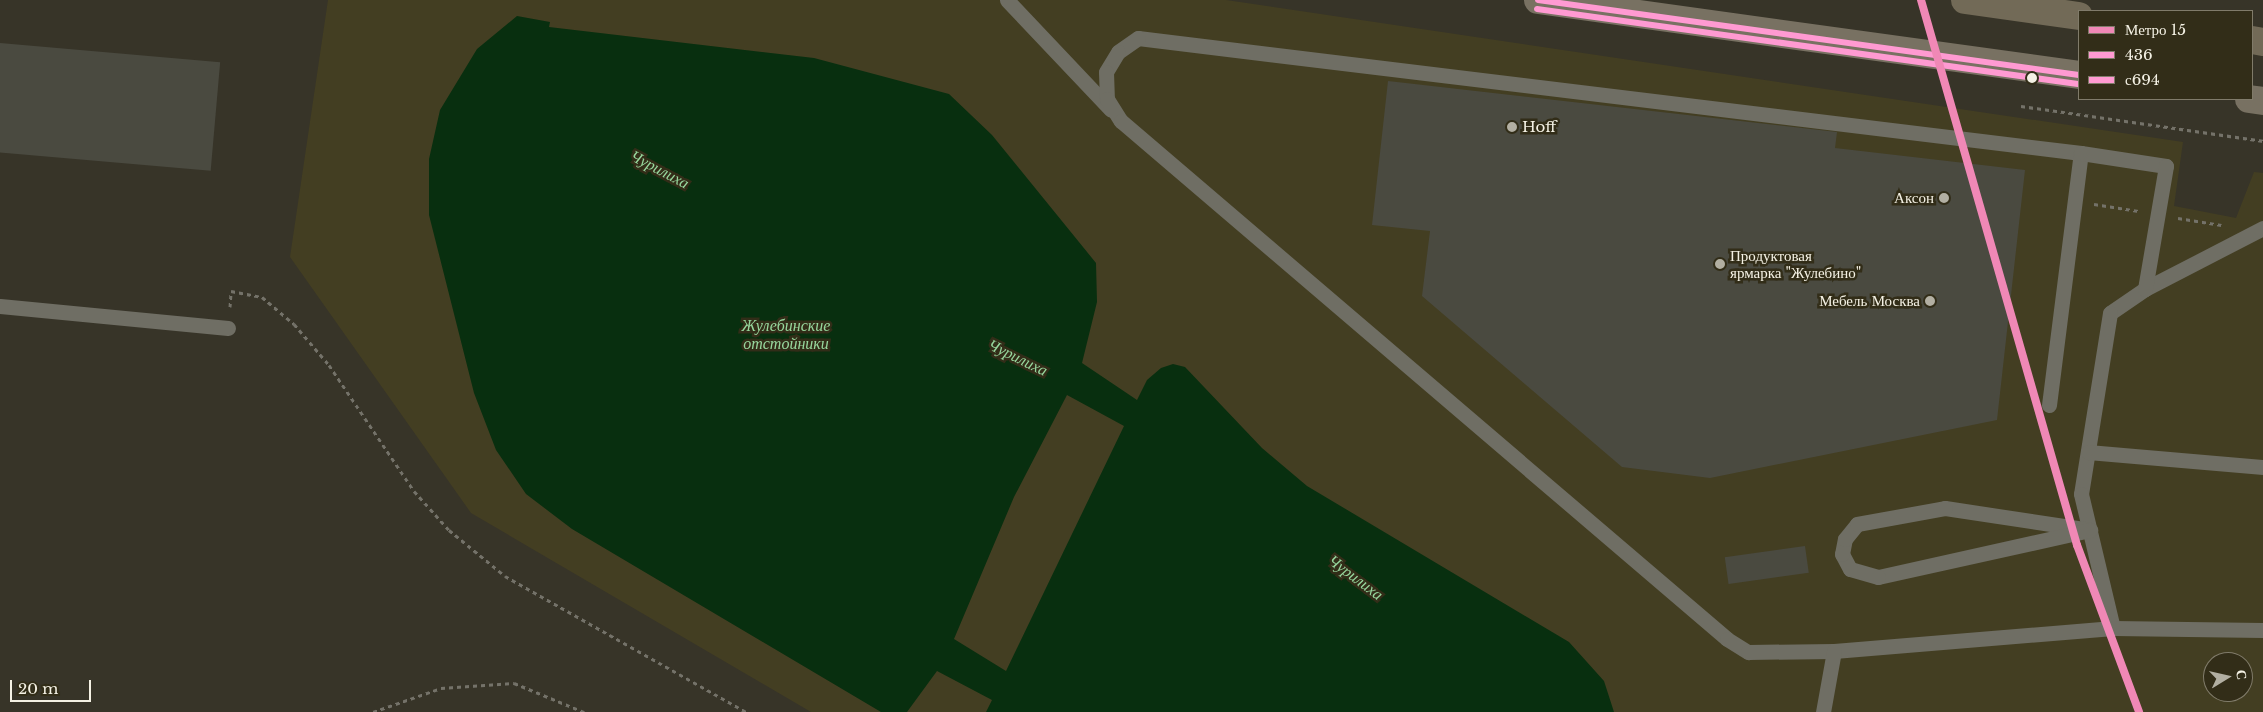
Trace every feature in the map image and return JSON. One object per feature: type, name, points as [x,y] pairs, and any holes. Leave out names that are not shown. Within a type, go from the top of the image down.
[{"type":"highway","points":[[1965,0],[2078,16]]},
{"type":"main road","points":[[1538,0],[2078,75]]},
{"type":"lane","points":[[1007,0],[1121,121],[1726,639],[1755,653],[1834,651],[2113,628],[2263,630]]},
{"type":"lane","points":[[1121,121],[1107,99],[1106,72],[1118,52],[1138,38],[2166,166],[2145,289]]},
{"type":"lane","points":[[2049,405],[2081,154]]},
{"type":"lane","points":[[2113,628],[2081,494],[2110,313],[2145,289],[2263,228]]},
{"type":"lane","points":[[0,306],[228,328]]},
{"type":"lane","points":[[2088,452],[2263,467]]},
{"type":"lane","points":[[1945,508],[2090,530],[1878,577],[1850,569],[1842,554],[1845,539],[1857,524],[1945,508]]},
{"type":"lane","points":[[1823,712],[1834,651]]},
{"type":"path","points":[[2021,106],[2263,141]]},
{"type":"path","points":[[228,328],[232,291],[262,297],[294,324],[329,365],[414,492],[448,530],[505,576],[746,712]]},
{"type":"path","points":[[373,712],[441,688],[514,683],[584,712]]},
{"type":"shaded area","points":[[328,0],[1226,0],[2183,142],[2174,206],[2236,218],[2254,172],[2263,173],[2263,712],[811,712],[471,513],[290,257]]},
{"type":"water","name":"Жулебинские отстойники","points":[[517,16],[550,22],[549,27],[814,58],[949,94],[992,135],[1096,263],[1097,302],[1082,363],[1137,400],[1147,380],[1161,368],[1173,364],[1185,367],[1262,448],[1307,486],[1569,642],[1604,681],[1614,712],[986,712],[992,700],[937,671],[907,712],[881,712],[572,529],[526,494],[496,450],[474,393],[429,215],[429,159],[440,110],[477,49]],"holes":[[[1067,395],[1124,426],[1006,671],[954,639],[1014,497]]]},
{"type":"building","points":[[0,43],[220,62],[211,171],[0,152]]},
{"type":"building","name":"Продуктовая ярмарка \"Жулебино\"","points":[[1388,81],[1837,132],[1835,148],[2025,170],[1997,420],[1710,478],[1622,467],[1422,296],[1430,231],[1372,225]]},
{"type":"building","points":[[1805,546],[1809,573],[1729,584],[1725,557]]},
{"type":"metro line","name":"15","points":[[1921,0],[2077,545],[2139,712]]},
{"type":"transit line","name":"436","points":[[1538,0],[2078,75]]},
{"type":"transit line","name":"с694","points":[[1537,9],[2078,84]]},
{"type":"place","name":"Hoff","points":[[1512,127]]},
{"type":"place","name":"Аксон","points":[[1944,198]]},
{"type":"place","name":"Продуктовая ярмарка \"Жулебино\"","points":[[1720,264]]},
{"type":"place","name":"Мебель Москва","points":[[1930,301]]},
{"type":"water label","name":"Чурилиха","points":[[660,169]]},
{"type":"water label","name":"Чурилиха","points":[[1018,357]]},
{"type":"water label","name":"Чурилиха","points":[[1356,577]]}]
